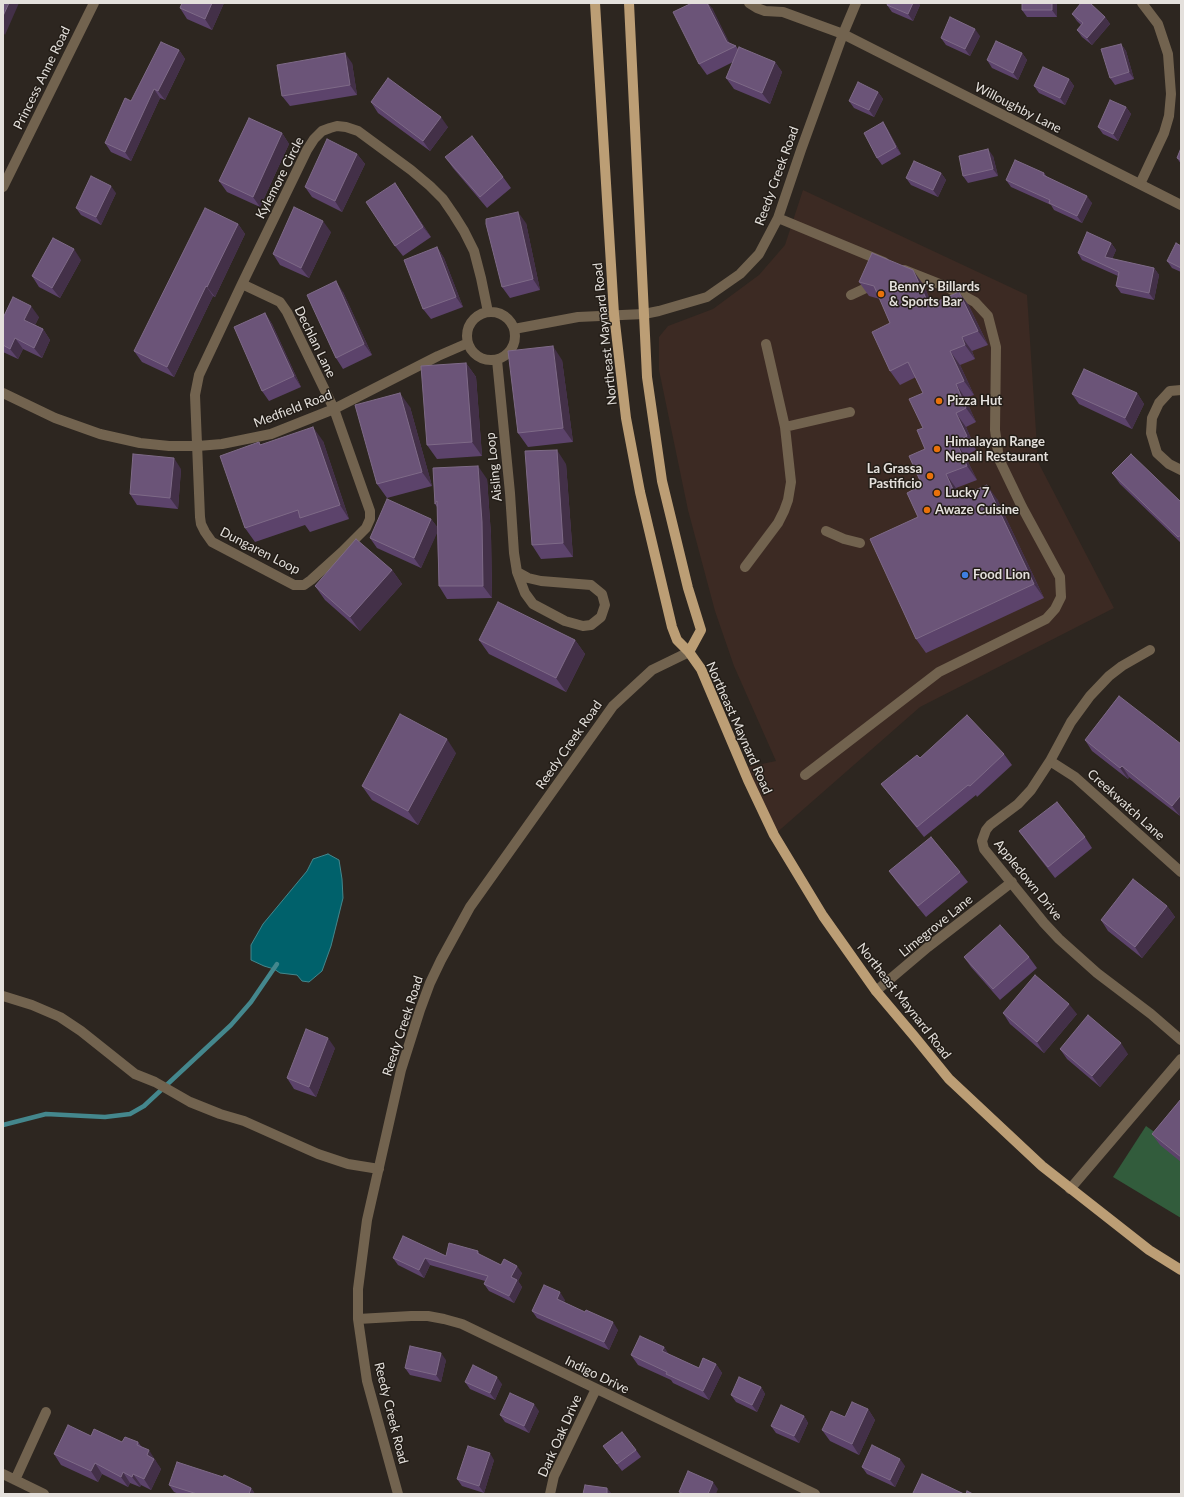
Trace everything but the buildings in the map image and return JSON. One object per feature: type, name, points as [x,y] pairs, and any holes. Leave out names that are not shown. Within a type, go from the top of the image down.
[{"type":"main road","name":"Northeast Maynard Road","points":[[595,3],[614,314],[626,418],[640,492],[672,627],[677,640],[689,652],[701,669],[748,780],[774,835],[823,916],[876,991],[949,1079],[1042,1166],[1149,1250],[1181,1270]]},
{"type":"main road","name":"Northeast Maynard Road","points":[[629,3],[647,377],[662,481],[688,588],[701,630],[689,652]]},
{"type":"street","name":"Princess Anne Road","points":[[3,187],[94,3]]},
{"type":"street","name":"Willoughby Lane","points":[[748,3],[765,11],[784,12],[843,34],[1181,204]]},
{"type":"street","name":"Reedy Creek Road","points":[[644,314],[707,297],[740,274],[759,254],[778,218],[843,34],[856,3]]},
{"type":"street","points":[[1140,184],[1164,133],[1169,116],[1171,94],[1168,54],[1158,24],[1142,3]]},
{"type":"street","name":"Kylemore Circle","points":[[198,446],[195,395],[199,375],[307,150],[314,138],[322,131],[330,128],[346,127],[358,131],[430,186],[443,199],[464,231],[474,251],[482,278],[488,312]]},
{"type":"street","points":[[778,218],[947,287],[975,302],[988,316],[996,347],[995,430],[999,458],[1022,507],[1060,577],[1061,597],[1055,609],[1046,619],[939,672],[805,775]]},
{"type":"street","points":[[851,295],[866,288],[878,260]]},
{"type":"street","name":"Dechlan Lane","points":[[242,284],[280,302],[293,323],[334,409]]},
{"type":"street","points":[[488,312],[501,314],[512,323],[514,329],[514,345],[510,352],[504,357],[496,360],[482,359],[471,350],[468,343],[467,335],[473,320],[488,312]]},
{"type":"street","points":[[514,329],[578,317],[614,314],[644,314]]},
{"type":"street","name":"Medfield Road","points":[[3,393],[55,418],[100,434],[140,443],[169,446],[222,444],[271,434],[334,409],[438,356],[468,343]]},
{"type":"street","points":[[745,567],[778,523],[788,500],[791,482],[785,428],[766,344]]},
{"type":"street","name":"Aisling Loop","points":[[496,360],[517,572],[525,592],[533,604],[565,621],[583,626],[591,625],[601,617],[605,605],[602,594],[591,585],[541,581],[528,578],[517,572]]},
{"type":"street","points":[[1181,390],[1170,391],[1159,403],[1152,418],[1151,433],[1157,453],[1169,464],[1181,470]]},
{"type":"street","name":"Dungaren Loop","points":[[198,446],[201,524],[212,542],[294,585],[304,585],[316,576],[357,538],[366,528],[370,519],[370,511],[334,409]]},
{"type":"street","points":[[785,428],[850,412]]},
{"type":"street","points":[[826,531],[844,539],[860,542]]},
{"type":"street","name":"Appledown Drive","points":[[1150,650],[1122,666],[1109,676],[1090,696],[1071,722],[1050,761],[1031,790],[1018,804],[990,825],[983,836],[982,841],[984,849],[1044,923],[1097,973],[1151,1014],[1181,1040]]},
{"type":"street","name":"Reedy Creek Road","points":[[398,1494],[367,1381],[358,1319],[358,1289],[368,1220],[401,1070],[420,1010],[430,983],[441,960],[470,907],[613,706],[652,670],[689,652]]},
{"type":"street","name":"Creekwatch Lane","points":[[1050,761],[1075,777],[1181,872]]},
{"type":"street","name":"Limegrove Lane","points":[[876,991],[928,947],[1012,882]]},
{"type":"street","points":[[3,996],[32,1005],[60,1017],[81,1031],[135,1074],[155,1082],[190,1102],[220,1114],[244,1120],[318,1154],[348,1164],[379,1170]]},
{"type":"street","points":[[1070,1189],[1181,1059]]},
{"type":"street","name":"Indigo Drive","points":[[358,1319],[428,1316],[462,1324],[815,1494]]},
{"type":"street","name":"Dark Oak Drive","points":[[550,1494],[554,1476],[596,1389]]},
{"type":"street","points":[[15,1480],[46,1412]]},
{"type":"street","points":[[3,1474],[44,1494]]},
{"type":"shaded area","points":[[803,190],[1027,295],[1038,462],[1114,608],[920,707],[774,835],[743,768],[776,761],[734,666],[715,611],[688,510],[659,370],[659,337],[668,326],[713,309],[759,275],[785,245]]},
{"type":"green space","points":[[1146,1126],[1181,1151],[1181,1218],[1113,1177]]},
{"type":"water","points":[[328,854],[339,860],[343,898],[331,946],[322,971],[309,982],[302,981],[297,975],[280,973],[251,960],[251,945],[263,924],[307,871],[313,859]]},
{"type":"waterway","points":[[3,1125],[46,1114],[105,1117],[130,1114],[144,1106],[231,1025],[251,1002],[277,964]]},
{"type":"place","name":"Benny's Billards & Sports Bar","points":[[881,294]]},
{"type":"place","name":"Pizza Hut","points":[[939,401]]},
{"type":"place","name":"Himalayan Range Nepali Restaurant","points":[[937,449]]},
{"type":"place","name":"La Grassa Pastificio","points":[[930,476]]},
{"type":"place","name":"Lucky 7","points":[[937,493]]},
{"type":"place","name":"Awaze Cuisine","points":[[927,510]]},
{"type":"place","name":"Food Lion","points":[[965,575]]}]
